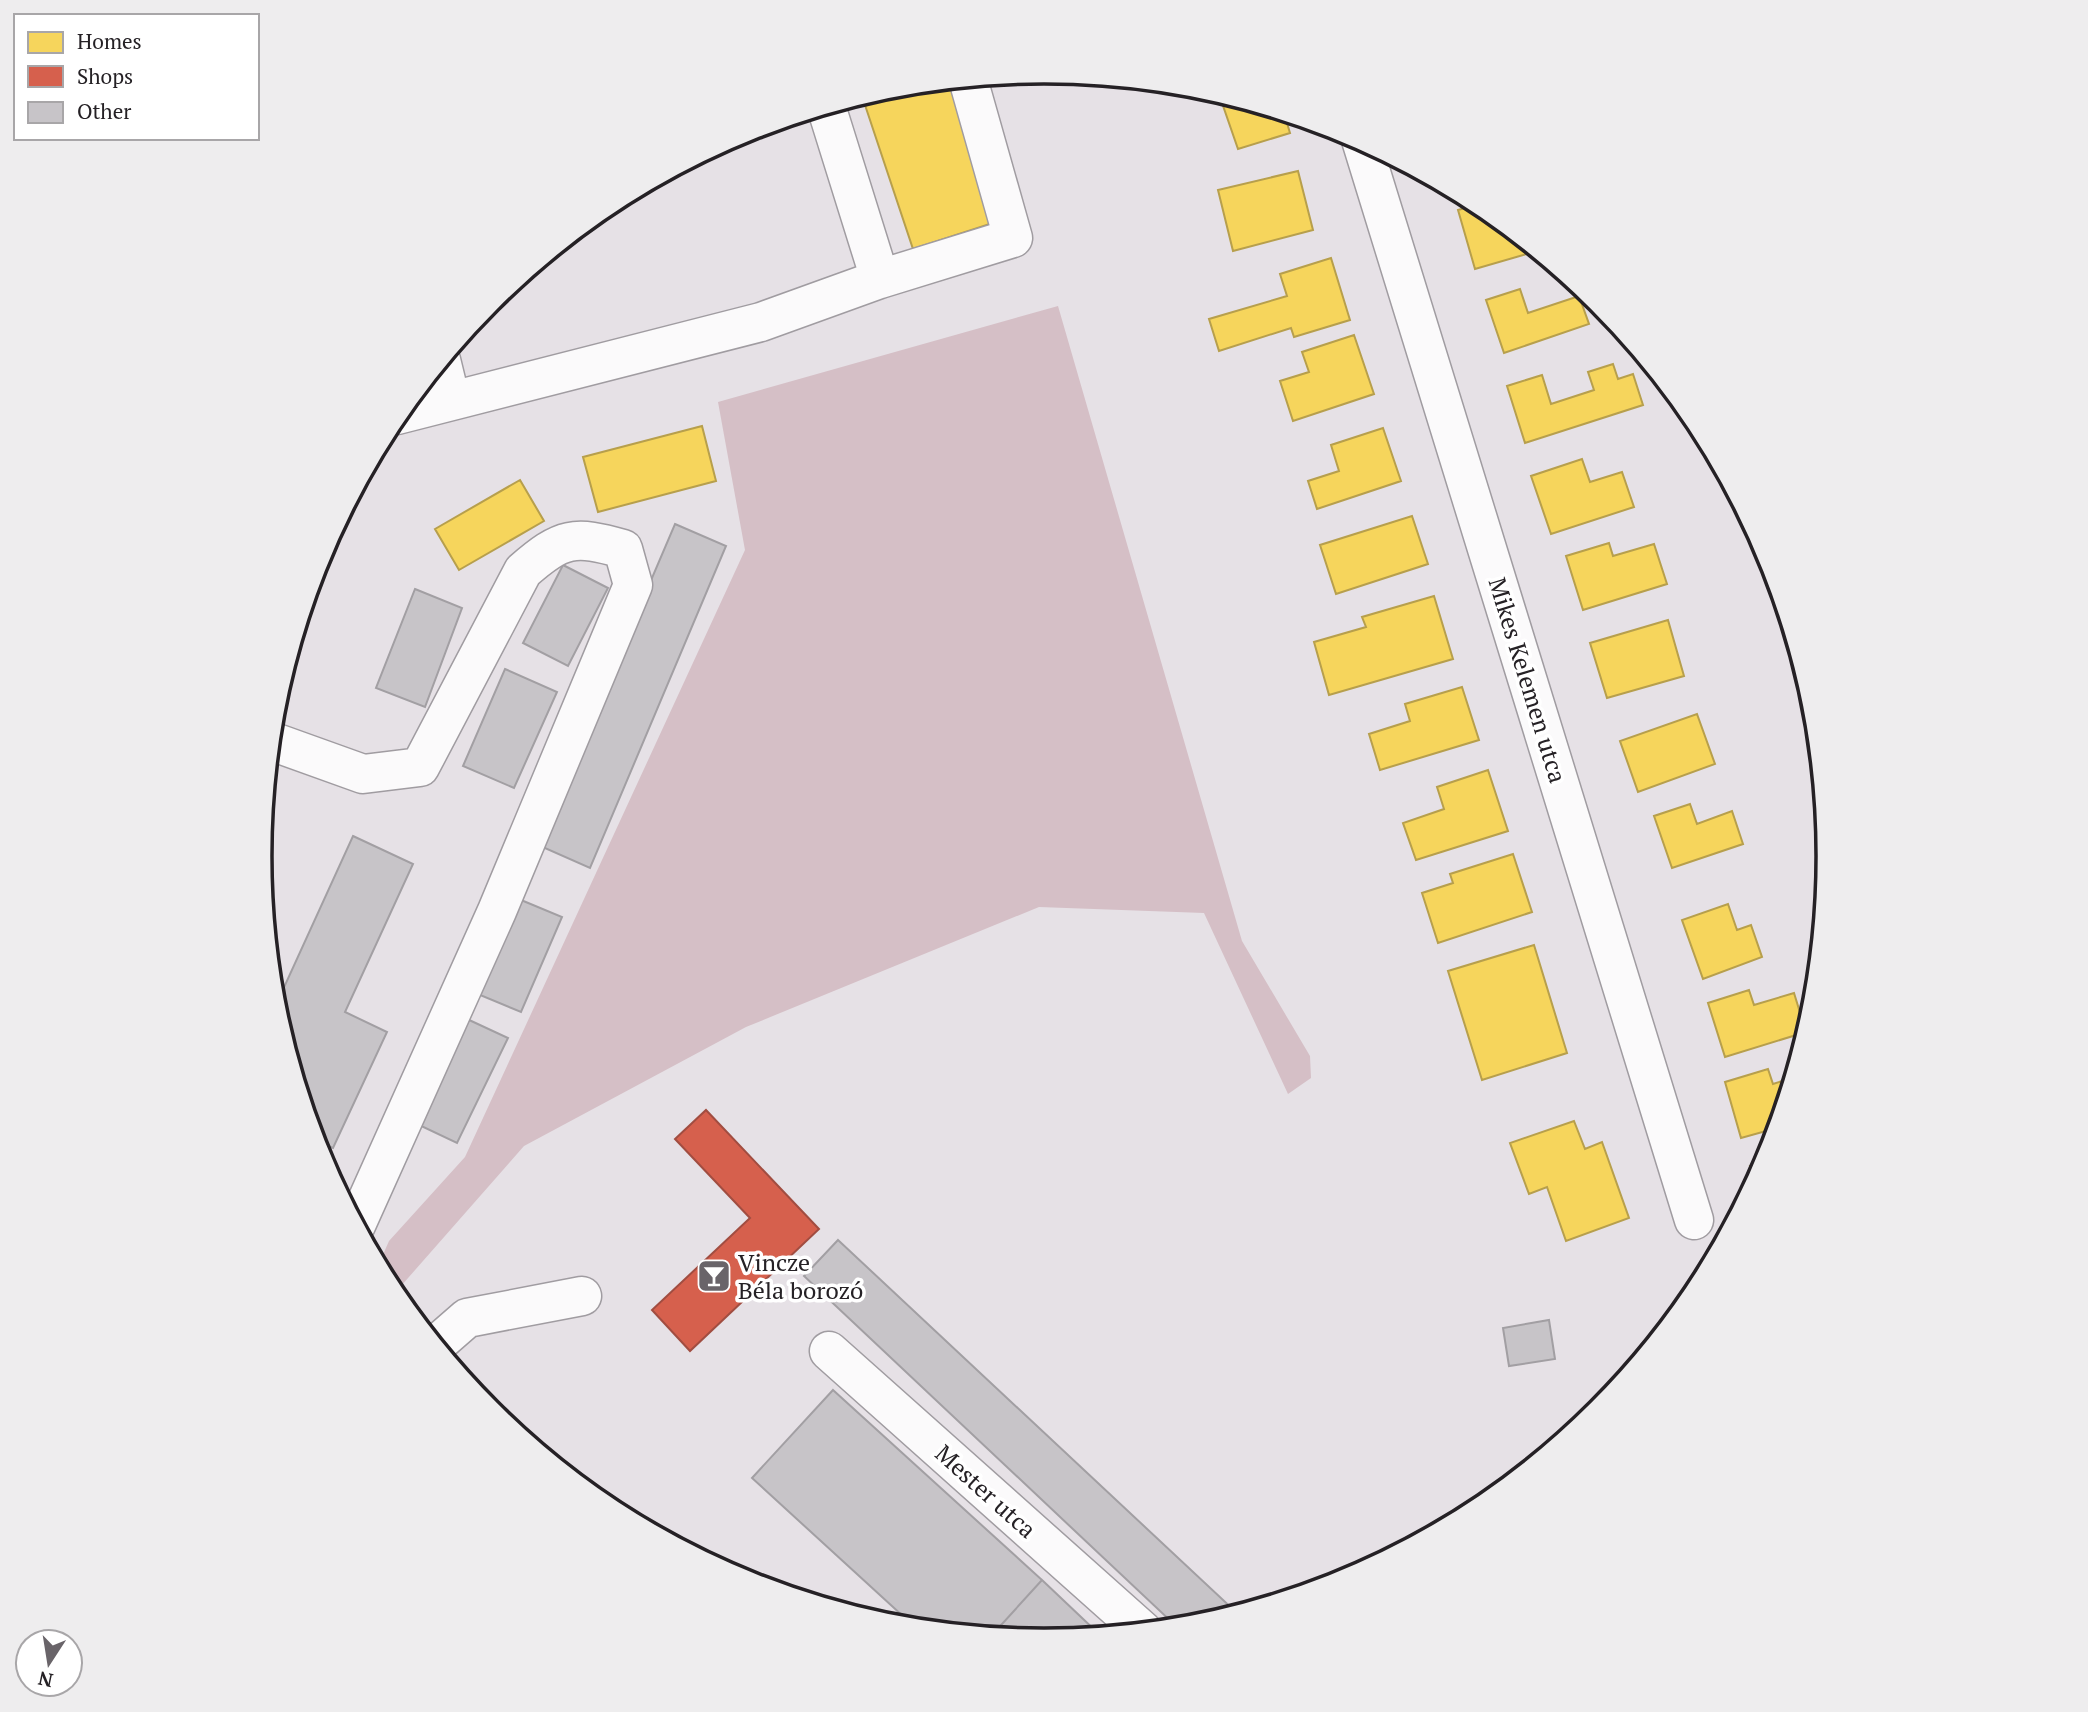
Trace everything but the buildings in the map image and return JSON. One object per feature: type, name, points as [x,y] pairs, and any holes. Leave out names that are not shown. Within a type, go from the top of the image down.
[{"type":"street","points":[[414,411],[761,322],[880,279],[1013,238],[971,88]]},
{"type":"street","points":[[829,115],[880,279]]},
{"type":"street","name":"Mikes Kelemen utca","points":[[1365,155],[1694,1220]]},
{"type":"street","points":[[444,371],[451,401]]},
{"type":"street","points":[[281,744],[363,774],[420,767],[523,571],[549,548],[586,539],[623,549],[634,586],[497,911],[361,1214]]},
{"type":"street","points":[[443,1339],[467,1318],[582,1296]]},
{"type":"street","name":"Mester utca","points":[[829,1351],[1134,1622]]},
{"type":"shaded area","points":[[1058,306],[1242,941],[1310,1056],[1311,1078],[1288,1094],[1204,913],[1039,907],[746,1027],[524,1146],[402,1285],[383,1255],[389,1241],[465,1157],[745,550],[718,402]]},
{"type":"place","name":"Vincze Béla borozó","points":[[714,1276]]}]
